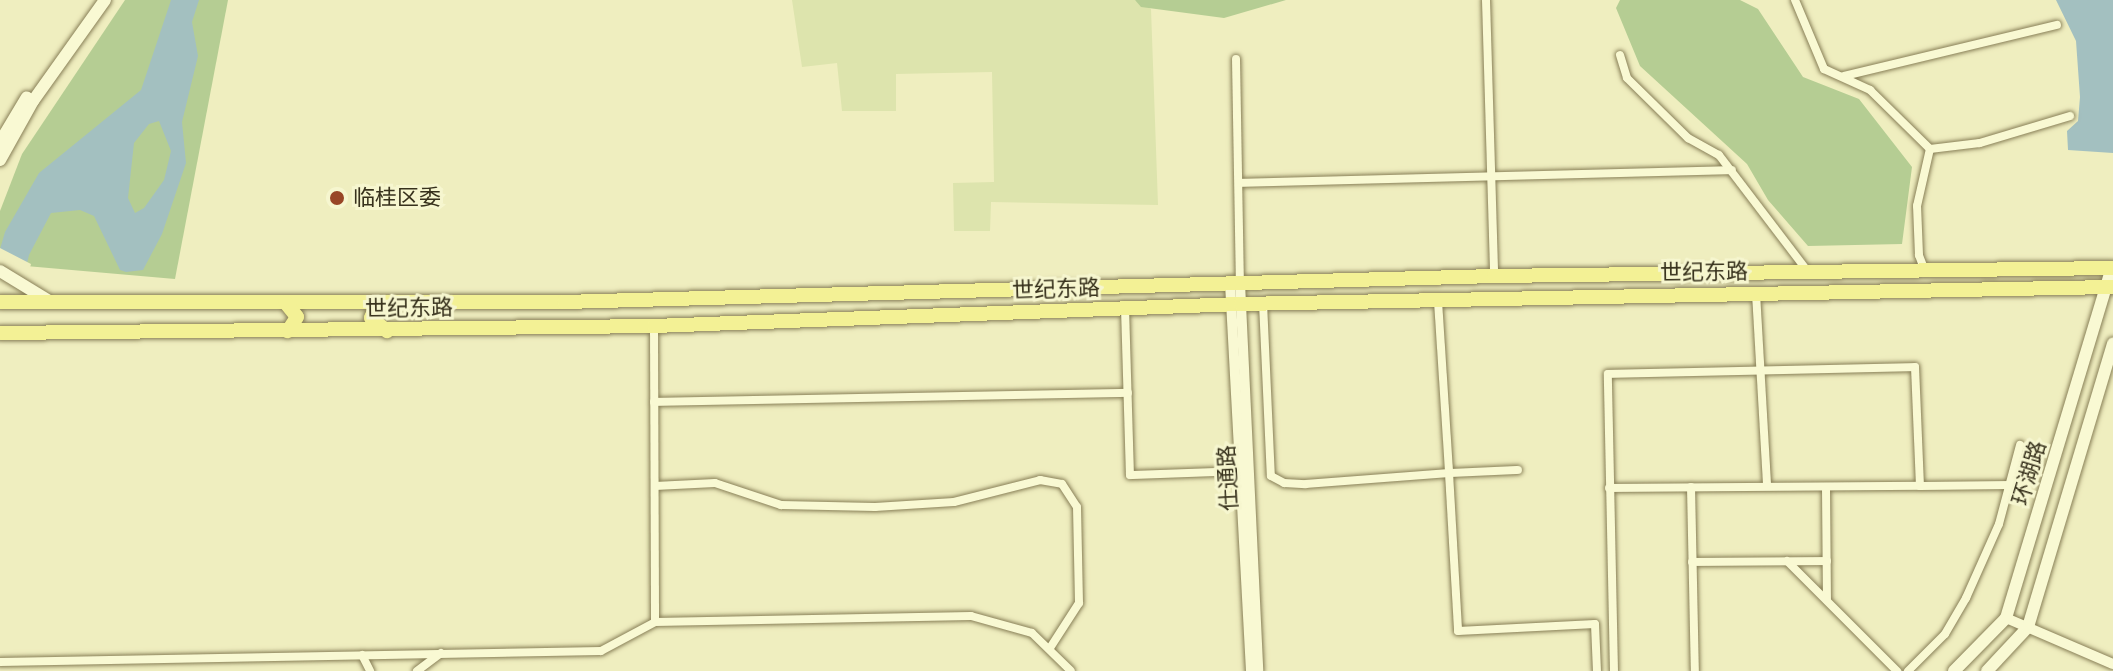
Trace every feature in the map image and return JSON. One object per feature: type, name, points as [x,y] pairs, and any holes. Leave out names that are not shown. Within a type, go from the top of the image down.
[{"type":"main road","points":[[0,142],[95,0]]},
{"type":"main road","points":[[0,160],[33,101],[105,0]]},
{"type":"main road","name":"世纪东路","points":[[0,302],[654,301],[1494,276],[2113,268]]},
{"type":"main road","name":"环湖路","points":[[1954,671],[2006,618],[2110,287],[2113,268]]},
{"type":"main road","points":[[0,271],[54,303]]},
{"type":"main road","name":"世纪东路","points":[[9,336],[654,326],[1263,303],[2110,287]]},
{"type":"main road","points":[[654,301],[654,326]]},
{"type":"main road","points":[[285,302],[297,317],[288,331]]},
{"type":"main road","points":[[378,302],[371,318],[387,331]]},
{"type":"main road","name":"环湖路","points":[[1987,671],[2028,627],[2113,343]]},
{"type":"street","points":[[1486,0],[1494,276]]},
{"type":"street","points":[[1795,0],[1818,62],[1880,98],[1930,149]]},
{"type":"street","points":[[1842,77],[2057,25]]},
{"type":"street","points":[[1620,55],[1627,78],[1688,138],[1719,155],[1808,272]]},
{"type":"street","points":[[1235,283],[1239,183],[1236,59]]},
{"type":"street","points":[[1930,149],[2005,137],[2070,116]]},
{"type":"street","points":[[1925,272],[1916,220],[1930,149]]},
{"type":"street","points":[[1239,183],[1732,170]]},
{"type":"street","name":"仕通路","points":[[1235,283],[1251,671]]},
{"type":"street","points":[[1756,293],[1767,486]]},
{"type":"street","points":[[1438,301],[1458,631],[1595,624],[1597,671]]},
{"type":"street","points":[[1263,303],[1271,476],[1306,484],[1518,470]]},
{"type":"street","points":[[1125,308],[1130,475],[1243,471]]},
{"type":"street","points":[[654,326],[655,622]]},
{"type":"street","points":[[1614,671],[1608,374],[1915,367],[1920,486]]},
{"type":"street","points":[[654,402],[1128,393]]},
{"type":"street","points":[[1908,671],[1945,634],[1966,598],[2011,485],[2020,445]]},
{"type":"street","name":"仕通路","points":[[1243,471],[1258,671]]},
{"type":"street","points":[[655,486],[715,483],[781,505],[875,507],[954,502],[1040,480],[1062,484],[1077,507],[1079,603],[1050,648]]},
{"type":"street","points":[[1609,488],[2011,485]]},
{"type":"street","points":[[1691,487],[1695,671]]},
{"type":"street","points":[[1826,488],[1827,600]]},
{"type":"street","points":[[1787,561],[1897,671]]},
{"type":"street","points":[[1692,562],[1827,561]]},
{"type":"street","points":[[0,662],[601,651],[655,622],[971,616],[1022,629],[1050,648],[1071,671]]},
{"type":"street","points":[[2006,618],[2113,664]]},
{"type":"street","points":[[417,671],[441,653]]},
{"type":"street","points":[[362,655],[370,671]]},
{"type":"green space","points":[[125,0],[228,0],[175,279],[26,266],[0,255],[0,211],[22,154]]},
{"type":"green space","points":[[792,0],[1135,0],[1151,9],[1158,205],[991,202],[990,231],[954,231],[953,183],[994,182],[992,72],[896,74],[896,111],[842,111],[837,63],[802,67]]},
{"type":"green space","points":[[1135,0],[1286,0],[1224,18],[1141,7]]},
{"type":"green space","points":[[1620,0],[1740,0],[1758,9],[1803,77],[1859,99],[1912,167],[1902,244],[1808,246],[1768,200],[1747,164],[1640,66],[1616,8]]},
{"type":"water","points":[[171,0],[199,0],[192,22],[198,56],[182,122],[186,163],[162,234],[143,270],[120,270],[94,216],[80,210],[51,213],[29,255],[0,373],[0,249],[5,232],[39,173],[141,90]],"holes":[[[159,121],[171,151],[164,180],[144,208],[135,213],[128,198],[134,143],[149,124]]]},
{"type":"water","points":[[2056,0],[2113,0],[2113,153],[2068,150],[2067,131],[2078,121],[2080,97],[2076,41]]},
{"type":"pier","points":[[0,248],[31,264],[0,377]]},
{"type":"place","name":"临桂区委","points":[[337,198]]}]
